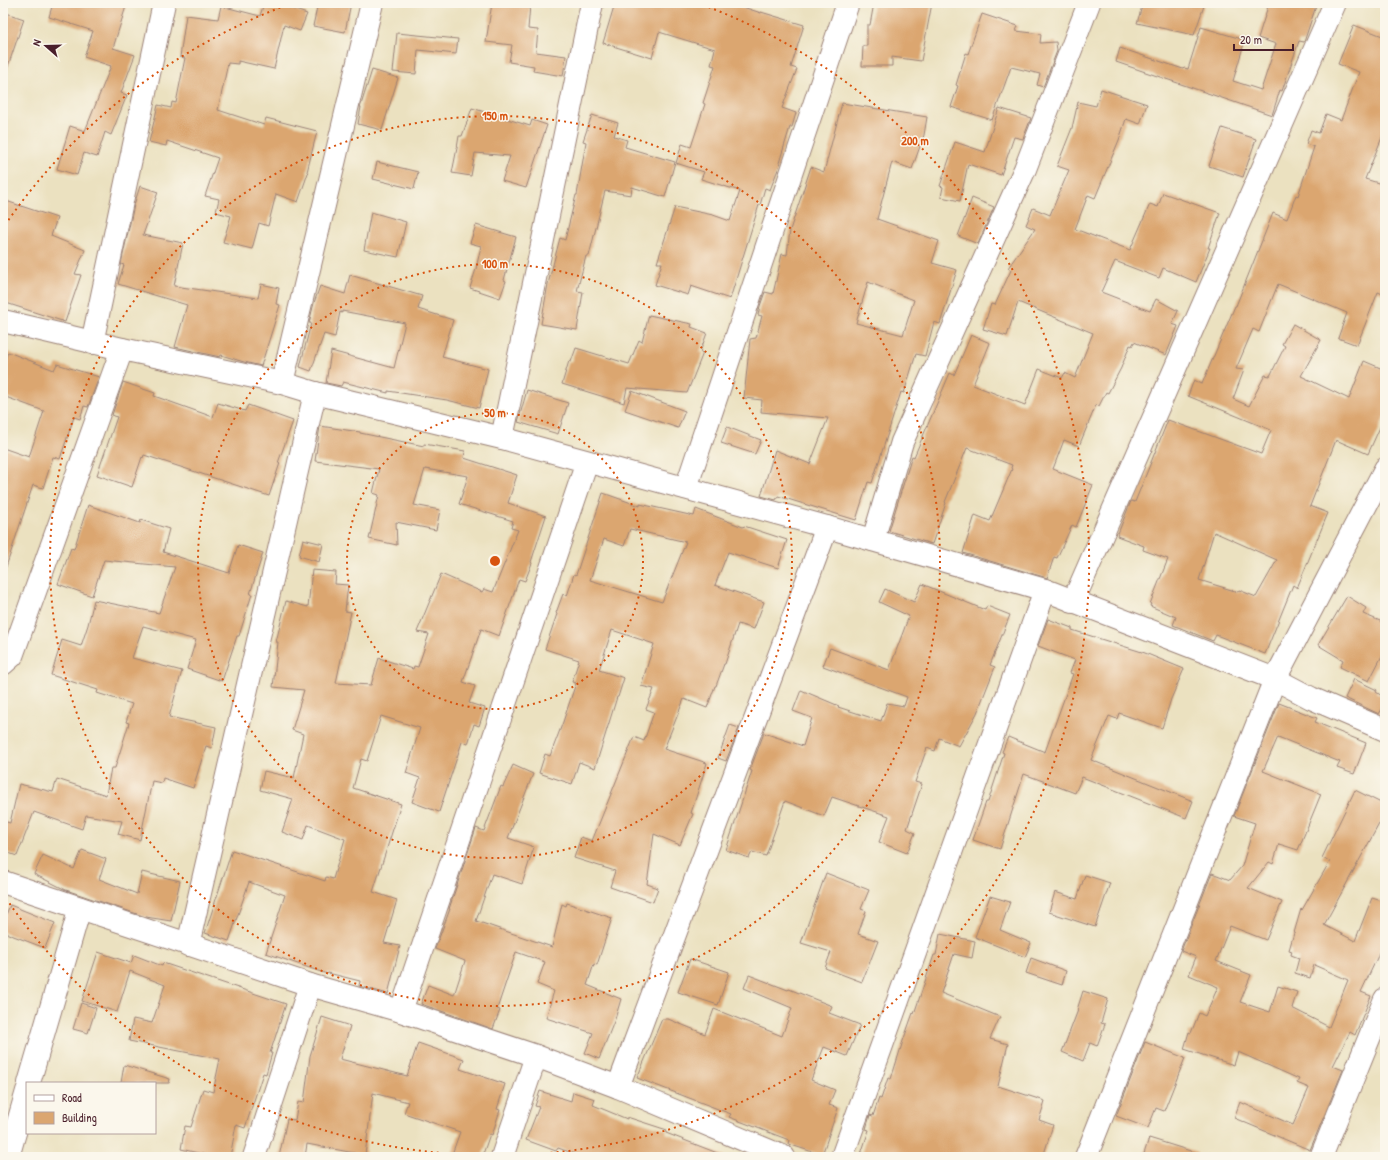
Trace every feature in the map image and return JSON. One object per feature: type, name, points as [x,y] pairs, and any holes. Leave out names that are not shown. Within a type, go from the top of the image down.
[{"type":"street","points":[[92,343],[164,3]]},
{"type":"street","points":[[282,383],[372,3]]},
{"type":"street","points":[[502,438],[592,3]]},
{"type":"street","points":[[686,488],[848,3]]},
{"type":"street","points":[[873,540],[902,442],[1025,169],[1089,3]]},
{"type":"street","points":[[1073,602],[1335,3]]},
{"type":"street","points":[[3,321],[122,350],[282,383],[315,393],[502,438],[873,540],[1045,590],[1274,680],[1311,698],[1385,730]]},
{"type":"street","points":[[3,664],[12,656],[122,350]]},
{"type":"street","points":[[188,945],[315,393]]},
{"type":"street","points":[[401,1011],[587,462]]},
{"type":"street","points":[[1086,1157],[1274,680],[1385,469]]},
{"type":"street","points":[[618,1087],[826,527]]},
{"type":"street","points":[[842,1157],[1045,590]]},
{"type":"street","points":[[3,882],[310,985],[401,1011],[536,1056],[618,1087],[784,1157]]},
{"type":"street","points":[[29,1082],[80,908]]},
{"type":"street","points":[[254,1157],[310,985]]},
{"type":"street","points":[[1321,1157],[1385,999]]},
{"type":"street","points":[[502,1157],[536,1056]]},
{"type":"street","points":[[8,1157],[26,1094]]},
{"type":"building","points":[[53,3],[127,3],[113,48],[135,55],[121,93],[127,95],[111,135],[105,132],[97,157],[84,153],[77,175],[57,169],[70,126],[85,131],[111,66],[84,57],[93,31],[49,17]]},
{"type":"building","points":[[264,3],[275,3],[307,14],[300,31],[284,25],[274,69],[238,61],[238,64],[228,63],[218,110],[264,125],[266,118],[317,131],[308,173],[298,202],[276,194],[268,226],[259,223],[252,249],[223,242],[231,216],[216,212],[219,199],[205,196],[218,158],[167,141],[166,146],[149,142],[158,105],[171,108],[172,102],[176,103],[185,58],[180,57],[186,15],[218,19],[221,6],[260,16]]},
{"type":"building","points":[[318,3],[351,3],[345,32],[313,26]]},
{"type":"building","points":[[492,3],[530,5],[528,29],[538,30],[536,52],[566,56],[563,76],[533,71],[534,66],[509,62],[512,45],[486,42]]},
{"type":"building","points":[[615,3],[731,3],[804,25],[791,67],[797,69],[782,108],[796,113],[792,127],[790,127],[779,163],[780,164],[770,190],[765,188],[730,299],[691,286],[688,295],[655,285],[662,263],[657,263],[675,207],[713,215],[730,221],[740,191],[701,179],[704,172],[676,163],[682,144],[691,147],[705,104],[703,103],[715,66],[711,65],[715,49],[659,32],[652,58],[603,43]]},
{"type":"building","points":[[874,3],[932,3],[921,61],[892,57],[892,66],[862,66],[863,46],[867,46],[867,25],[870,25]]},
{"type":"building","points":[[1143,3],[1205,3],[1194,35],[1137,23]]},
{"type":"building","points":[[1269,3],[1317,3],[1304,42],[1299,41],[1272,115],[1116,62],[1120,48],[1183,69],[1188,69],[1201,27],[1245,40],[1233,81],[1261,90],[1276,44],[1258,38]]},
{"type":"building","points":[[3,12],[24,19],[6,72],[3,72]]},
{"type":"building","points":[[982,14],[1018,26],[1016,31],[1041,34],[1040,43],[1056,42],[1057,51],[1043,87],[1037,85],[1040,74],[1011,67],[992,120],[951,107],[966,53],[968,54]]},
{"type":"building","points":[[1354,25],[1385,37],[1385,130],[1365,179],[1385,185],[1385,295],[1378,292],[1357,345],[1338,338],[1347,313],[1278,284],[1259,332],[1253,329],[1236,369],[1244,370],[1233,399],[1249,406],[1265,375],[1270,376],[1285,346],[1282,344],[1293,324],[1321,340],[1301,376],[1349,399],[1364,361],[1385,370],[1385,416],[1368,454],[1336,440],[1310,506],[1328,513],[1297,588],[1293,585],[1265,654],[1216,635],[1213,641],[1173,625],[1176,617],[1150,606],[1168,559],[1143,550],[1144,546],[1117,536],[1131,501],[1135,502],[1168,420],[1261,454],[1271,430],[1188,396],[1194,380],[1202,384],[1236,306],[1273,213],[1287,219],[1296,195],[1298,196],[1314,147],[1306,144],[1311,130],[1319,133],[1326,114],[1341,120],[1359,72],[1338,64]],"holes":[[[1214,532],[1277,560],[1256,597],[1239,590],[1238,592],[1199,580]]]},
{"type":"building","points":[[397,33],[458,39],[456,54],[418,50],[416,74],[393,72]]},
{"type":"building","points":[[372,70],[398,78],[382,130],[358,124],[360,107]]},
{"type":"building","points":[[1101,89],[1147,104],[1140,124],[1126,119],[1095,198],[1088,195],[1075,229],[1130,250],[1150,204],[1158,207],[1163,193],[1220,213],[1208,248],[1210,248],[1196,282],[1163,268],[1159,278],[1115,261],[1101,292],[1150,311],[1156,299],[1178,311],[1172,324],[1178,326],[1166,355],[1134,342],[1132,346],[1130,345],[1121,368],[1108,393],[1106,392],[1099,406],[1096,405],[1079,446],[1064,440],[1053,469],[1093,485],[1076,527],[1072,525],[1057,558],[1054,557],[1047,578],[963,553],[975,515],[990,521],[1012,469],[1012,465],[967,448],[945,502],[946,503],[932,544],[889,531],[912,456],[914,457],[950,373],[954,375],[971,335],[990,343],[973,385],[1025,405],[1039,369],[1062,378],[1065,373],[1075,378],[1093,333],[1018,302],[1007,336],[983,329],[991,304],[995,305],[1011,270],[1008,268],[1035,229],[1026,225],[1033,208],[1050,215],[1069,170],[1057,166],[1072,128],[1078,102],[1096,106]]},
{"type":"building","points":[[842,103],[927,117],[924,135],[912,169],[892,162],[877,219],[939,241],[932,263],[957,270],[940,324],[934,322],[925,356],[916,354],[904,393],[901,392],[872,483],[868,482],[856,520],[778,496],[776,500],[761,496],[775,450],[810,464],[828,418],[761,412],[762,400],[744,398],[750,339],[756,338],[762,316],[758,315],[760,306],[765,292],[773,294],[782,254],[787,255],[790,230],[811,167],[824,172]],"holes":[[[868,282],[914,300],[903,335],[856,323]]]},
{"type":"building","points":[[472,108],[530,126],[532,120],[547,125],[526,188],[502,181],[510,156],[475,153],[471,176],[452,173],[459,136],[462,136]]},
{"type":"building","points":[[999,108],[1031,118],[1023,139],[1014,137],[1001,175],[968,164],[960,201],[941,197],[943,187],[940,186],[955,142],[985,152]]},
{"type":"building","points":[[592,115],[618,123],[614,136],[627,140],[625,147],[675,162],[665,197],[632,187],[631,195],[605,191],[589,256],[586,256],[577,291],[583,292],[577,330],[541,324],[548,284],[560,238],[565,240],[577,195],[586,142],[583,141]]},
{"type":"building","points":[[1222,128],[1256,139],[1243,177],[1209,166]]},
{"type":"building","points":[[377,162],[418,172],[414,189],[373,179]]},
{"type":"building","points":[[140,186],[158,192],[143,235],[183,243],[174,286],[258,298],[261,284],[279,288],[276,304],[280,305],[261,366],[221,355],[220,357],[175,347],[187,305],[118,284],[124,265],[121,264],[134,205]]},
{"type":"building","points":[[972,198],[994,207],[978,244],[958,236]]},
{"type":"building","points":[[3,200],[57,218],[51,236],[85,250],[75,274],[81,275],[65,322],[3,302]]},
{"type":"building","points":[[371,212],[406,222],[398,257],[364,250]]},
{"type":"building","points":[[476,225],[516,237],[504,280],[506,281],[500,298],[470,288],[481,246],[470,243]]},
{"type":"building","points":[[350,275],[422,296],[418,309],[453,320],[442,357],[488,369],[479,408],[447,400],[388,391],[388,393],[343,382],[341,386],[326,383],[331,351],[394,368],[405,323],[342,311],[342,313],[340,312],[335,337],[324,334],[311,371],[300,367],[311,323],[309,323],[320,286],[345,294]]},
{"type":"building","points":[[649,315],[692,324],[691,327],[707,333],[700,352],[703,353],[687,393],[627,388],[624,403],[562,384],[569,361],[571,362],[576,348],[629,364],[639,340],[642,342]]},
{"type":"building","points":[[8,352],[54,370],[57,364],[99,377],[88,407],[84,406],[80,419],[74,417],[60,459],[53,457],[43,488],[33,485],[6,567],[3,567],[3,448],[29,457],[44,411],[3,396],[3,364]]},
{"type":"building","points":[[123,382],[155,393],[154,396],[213,417],[218,403],[245,411],[248,405],[293,421],[278,463],[280,463],[269,496],[144,455],[132,487],[97,475],[117,417],[112,415]]},
{"type":"building","points":[[527,390],[568,403],[558,434],[518,422]]},
{"type":"building","points":[[632,391],[685,411],[678,428],[625,410]]},
{"type":"building","points":[[320,426],[360,432],[424,446],[424,444],[465,451],[464,458],[517,475],[508,503],[546,516],[525,581],[519,579],[499,636],[481,629],[463,682],[475,686],[469,703],[485,708],[479,726],[474,724],[468,744],[462,742],[439,812],[412,802],[420,778],[406,773],[420,728],[381,716],[367,761],[361,759],[353,788],[401,804],[373,892],[397,900],[384,943],[400,946],[388,994],[359,986],[360,981],[327,974],[266,953],[285,895],[249,882],[229,941],[205,933],[232,850],[325,881],[326,877],[333,879],[345,839],[308,825],[303,840],[282,832],[293,799],[260,790],[264,771],[294,778],[303,734],[292,730],[304,690],[273,687],[278,642],[276,642],[286,601],[308,607],[312,570],[336,572],[335,584],[348,585],[345,611],[351,612],[336,683],[371,685],[379,658],[413,669],[414,666],[418,667],[429,634],[417,632],[441,574],[482,592],[484,589],[493,592],[518,530],[511,528],[513,521],[459,504],[468,476],[425,469],[414,505],[440,510],[436,530],[396,522],[397,545],[369,539],[379,495],[373,493],[379,469],[315,461]]},
{"type":"building","points":[[727,427],[761,440],[755,454],[721,443]]},
{"type":"building","points":[[603,493],[640,506],[640,504],[694,516],[696,509],[743,527],[744,526],[787,540],[778,568],[728,552],[715,585],[764,602],[754,629],[738,624],[725,664],[707,708],[684,699],[664,749],[707,763],[691,813],[693,814],[680,845],[654,834],[647,884],[658,888],[653,902],[610,887],[615,871],[574,858],[581,837],[592,841],[634,737],[644,741],[654,712],[646,709],[654,689],[641,686],[654,644],[612,630],[599,670],[624,678],[595,768],[579,762],[572,784],[539,773],[545,754],[550,756],[576,683],[572,682],[579,660],[545,649],[563,594],[567,596],[574,574],[576,575]],"holes":[[[630,529],[686,542],[662,602],[590,580],[604,539],[624,546]]]},
{"type":"building","points":[[88,505],[140,523],[141,520],[169,529],[163,552],[229,573],[238,545],[263,553],[239,636],[237,636],[222,681],[187,669],[196,640],[143,626],[132,658],[182,671],[169,717],[216,727],[212,748],[206,746],[193,788],[163,778],[162,783],[152,781],[140,840],[118,834],[122,821],[86,815],[82,829],[34,812],[17,856],[3,851],[3,821],[10,823],[19,784],[53,792],[57,779],[106,795],[111,768],[115,768],[129,723],[126,722],[132,704],[97,693],[98,690],[51,675],[62,640],[81,646],[94,600],[159,613],[175,567],[104,560],[92,596],[58,584],[71,548],[74,549]]},
{"type":"building","points":[[303,539],[323,544],[319,562],[299,556]]},
{"type":"building","points":[[922,584],[985,610],[987,606],[1010,615],[990,665],[995,667],[977,713],[959,746],[939,738],[935,751],[927,748],[915,782],[922,784],[907,829],[915,833],[907,853],[879,842],[889,816],[832,797],[824,816],[785,801],[766,856],[752,852],[749,858],[726,850],[752,771],[750,770],[764,733],[803,746],[812,718],[793,711],[801,690],[839,706],[838,707],[881,721],[887,703],[904,706],[907,697],[823,666],[830,648],[889,670],[909,616],[879,602],[885,589],[914,602]]},
{"type":"building","points":[[1347,596],[1366,608],[1363,614],[1385,623],[1385,650],[1369,681],[1340,667],[1343,660],[1318,645]]},
{"type":"building","points":[[1048,619],[1072,628],[1072,630],[1145,653],[1184,669],[1171,699],[1162,728],[1119,713],[1117,719],[1109,716],[1091,760],[1193,801],[1186,818],[1082,777],[1075,793],[1024,774],[1000,849],[973,840],[986,802],[988,802],[1004,753],[1002,752],[1008,737],[1045,752],[1073,674],[1070,673],[1075,660],[1038,646]]},
{"type":"building","points":[[1354,679],[1377,690],[1376,692],[1385,698],[1385,704],[1379,714],[1345,698]]},
{"type":"building","points":[[1279,703],[1317,718],[1315,722],[1366,743],[1354,774],[1337,768],[1340,762],[1278,737],[1263,771],[1321,794],[1298,850],[1279,844],[1273,864],[1269,862],[1248,888],[1282,902],[1266,940],[1230,926],[1216,961],[1251,975],[1240,1002],[1270,1012],[1278,986],[1297,992],[1292,1008],[1329,1027],[1348,980],[1314,965],[1310,978],[1295,973],[1299,958],[1291,955],[1292,951],[1289,950],[1301,909],[1302,910],[1330,861],[1322,858],[1355,790],[1385,805],[1385,813],[1324,925],[1355,941],[1372,898],[1385,902],[1385,936],[1377,958],[1361,992],[1371,996],[1355,1035],[1350,1032],[1333,1066],[1343,1070],[1310,1150],[1234,1118],[1240,1102],[1293,1125],[1309,1088],[1297,1083],[1299,1079],[1238,1052],[1234,1065],[1184,1049],[1189,1032],[1191,1033],[1199,1013],[1205,1016],[1218,987],[1189,975],[1196,957],[1181,951],[1212,873],[1230,880],[1242,866],[1255,823],[1234,816]]},
{"type":"building","points":[[730,725],[739,728],[726,761],[718,758]]},
{"type":"building","points":[[513,765],[533,774],[508,838],[534,847],[522,884],[492,874],[476,921],[552,947],[562,904],[566,906],[567,903],[612,918],[597,965],[594,964],[587,985],[621,999],[615,1019],[599,1059],[585,1053],[593,1033],[546,1018],[554,991],[537,984],[545,962],[516,952],[497,1009],[500,1010],[493,1029],[421,1004],[428,985],[454,995],[465,961],[435,949],[450,909],[476,828],[484,831],[501,786],[503,787]]},
{"type":"building","points":[[82,850],[106,859],[99,879],[137,894],[142,872],[180,881],[171,921],[146,917],[66,890],[34,874],[43,855],[74,869]]},
{"type":"building","points":[[826,873],[869,890],[861,909],[866,911],[858,934],[878,941],[862,982],[825,968],[831,952],[801,943]]},
{"type":"building","points":[[1085,875],[1110,883],[1095,927],[1049,912],[1055,892],[1077,899]]},
{"type":"building","points":[[990,896],[1010,902],[1000,930],[1031,943],[1025,957],[975,937]]},
{"type":"building","points":[[10,905],[55,923],[45,948],[3,932],[3,922]]},
{"type":"building","points":[[940,934],[975,941],[972,958],[954,954],[941,993],[1000,1017],[990,1039],[1008,1044],[998,1086],[1045,1101],[1039,1120],[1053,1125],[1043,1157],[860,1157],[869,1130],[866,1129],[870,1115],[873,1116],[888,1078],[891,1079],[934,955],[936,955]]},
{"type":"building","points":[[98,952],[131,963],[134,955],[162,966],[163,963],[286,1004],[270,1053],[272,1053],[266,1074],[263,1073],[245,1128],[236,1125],[230,1157],[206,1157],[207,1155],[181,1149],[185,1126],[191,1127],[203,1089],[213,1092],[220,1059],[129,1041],[133,1019],[152,1023],[165,985],[130,971],[117,1012],[82,1001]]},
{"type":"building","points":[[1031,958],[1066,971],[1062,985],[1026,973]]},
{"type":"building","points":[[690,959],[729,972],[718,1005],[678,992]]},
{"type":"building","points":[[749,975],[832,1006],[829,1013],[860,1025],[847,1056],[824,1047],[811,1080],[835,1090],[829,1105],[838,1108],[822,1155],[788,1144],[789,1140],[729,1117],[731,1114],[637,1078],[662,1019],[668,1019],[705,1034],[714,1009],[782,1036],[792,1008],[744,988]]},
{"type":"building","points":[[1083,991],[1108,999],[1101,1023],[1105,1024],[1097,1046],[1090,1043],[1083,1061],[1062,1052],[1078,1010]]},
{"type":"building","points":[[81,1003],[96,1008],[88,1033],[73,1029]]},
{"type":"building","points":[[322,1017],[350,1026],[340,1059],[407,1076],[418,1043],[464,1059],[460,1069],[505,1084],[497,1109],[500,1110],[492,1135],[490,1134],[482,1157],[451,1157],[460,1132],[404,1113],[408,1102],[373,1093],[365,1155],[307,1144],[305,1157],[279,1157],[287,1119],[295,1120],[298,1102],[304,1103],[310,1056]]},
{"type":"building","points":[[1145,1042],[1185,1058],[1164,1111],[1156,1108],[1148,1128],[1116,1116]]},
{"type":"building","points":[[124,1065],[170,1079],[169,1083],[121,1082]]},
{"type":"building","points":[[540,1091],[571,1101],[573,1092],[595,1099],[593,1105],[627,1119],[627,1117],[667,1130],[666,1133],[725,1157],[584,1157],[558,1148],[556,1151],[526,1140],[539,1107],[535,1106]]},
{"type":"building","points":[[1149,1138],[1197,1153],[1197,1157],[1143,1157]]}]
